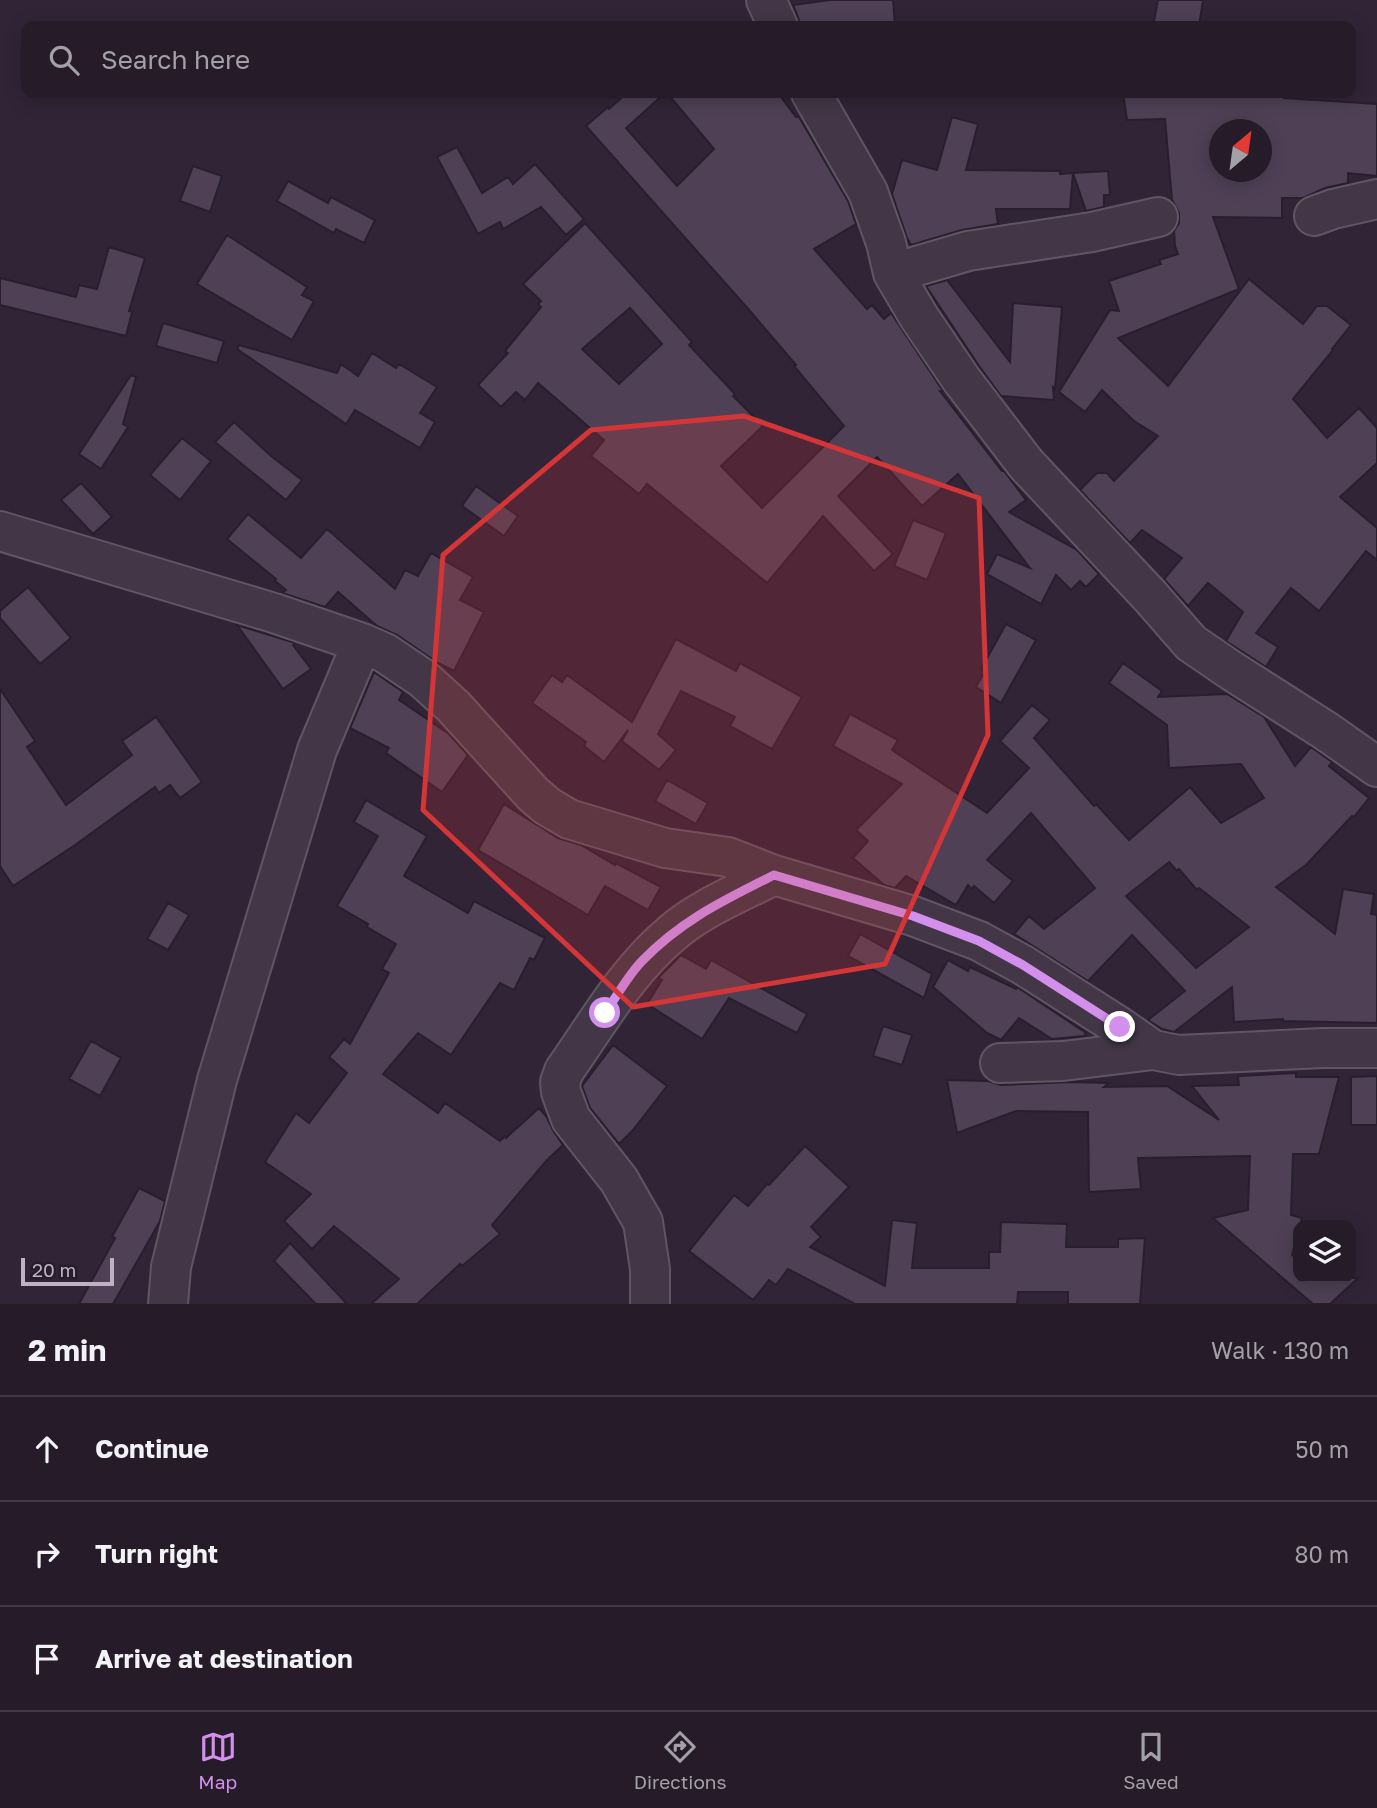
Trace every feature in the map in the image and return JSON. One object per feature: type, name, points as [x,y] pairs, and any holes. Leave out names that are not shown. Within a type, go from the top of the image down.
[{"type":"street","points":[[766,0],[776,21]]},
{"type":"street","points":[[814,98],[868,192],[886,243],[892,273],[961,379],[1026,464],[1191,643],[1377,766]]},
{"type":"street","points":[[1314,216],[1377,199]]},
{"type":"street","points":[[892,273],[968,251],[1092,232],[1158,217]]},
{"type":"street","points":[[0,531],[274,613],[385,653],[422,678],[453,706],[533,794],[569,819],[665,848],[728,857],[774,875],[913,916],[979,941],[1023,965],[1153,1050]]},
{"type":"street","points":[[168,1304],[172,1267],[217,1080],[317,750],[362,643]]},
{"type":"street","points":[[650,1304],[650,1269],[643,1222],[619,1180],[572,1119],[561,1092],[560,1082],[564,1071],[641,962],[672,933],[705,910],[774,875]]},
{"type":"street","points":[[1000,1063],[1063,1061],[1153,1050],[1179,1055],[1377,1048]]},
{"type":"highlighted area","points":[[744,416],[979,498],[988,735],[885,964],[633,1007],[423,810],[443,555],[591,430]]},
{"type":"building","points":[[830,0],[893,0],[895,21],[799,21],[793,5]]},
{"type":"building","points":[[1158,0],[1203,0],[1200,21],[1154,21]]},
{"type":"building","points":[[621,98],[659,98],[626,128],[677,186],[714,149],[671,98],[782,98],[802,122],[848,201],[856,224],[814,249],[867,309],[872,305],[884,319],[891,313],[943,391],[940,391],[1026,500],[1009,512],[1077,550],[1099,574],[1086,587],[1080,581],[1071,590],[1056,575],[1041,604],[987,574],[997,554],[1030,568],[958,474],[922,506],[877,457],[838,496],[893,554],[874,571],[823,516],[767,583],[647,484],[639,494],[591,456],[604,440],[538,383],[525,400],[516,392],[501,407],[478,385],[508,353],[505,351],[541,307],[538,304],[541,301],[523,284],[585,223],[692,342],[689,345],[735,394],[733,396],[763,426],[721,466],[762,508],[844,426],[750,311],[586,126],[608,107],[609,109]],"holes":[[[630,308],[662,344],[619,384],[582,349]]]},
{"type":"building","points":[[1124,98],[1284,98],[1377,104],[1377,176],[1348,173],[1348,183],[1325,188],[1303,198],[1282,198],[1282,218],[1213,217],[1239,289],[1118,338],[1168,386],[1249,279],[1303,324],[1317,306],[1327,306],[1351,325],[1293,399],[1327,438],[1359,408],[1377,428],[1377,463],[1340,497],[1377,528],[1377,560],[1366,551],[1319,611],[1291,588],[1256,633],[1278,647],[1266,667],[1226,641],[1243,612],[1208,583],[1188,606],[1164,579],[1182,558],[1142,530],[1130,543],[1080,490],[1097,473],[1107,473],[1114,481],[1158,436],[1134,421],[1102,390],[1085,412],[1059,392],[1110,310],[1119,311],[1109,281],[1161,264],[1159,260],[1178,254],[1174,231],[1179,223],[1179,213],[1172,200],[1165,119],[1127,120]]},
{"type":"building","points":[[952,117],[978,124],[966,170],[1073,173],[1070,209],[996,209],[998,224],[962,230],[911,245],[892,194],[902,160],[937,170]]},
{"type":"building","points":[[457,147],[482,193],[508,177],[513,184],[535,164],[584,219],[566,235],[541,207],[503,229],[500,222],[478,234],[437,157]]},
{"type":"building","points":[[193,166],[222,176],[210,212],[180,201]]},
{"type":"building","points":[[1108,171],[1110,195],[1104,195],[1104,207],[1086,211],[1073,173]]},
{"type":"building","points":[[288,181],[328,203],[331,197],[375,220],[364,243],[336,229],[334,233],[277,201]]},
{"type":"building","points":[[227,235],[307,287],[302,295],[314,301],[292,340],[197,284]]},
{"type":"building","points":[[109,247],[145,258],[129,311],[132,312],[126,336],[0,305],[0,278],[76,297],[79,285],[97,289]]},
{"type":"building","points":[[947,280],[1010,362],[1013,303],[1062,307],[1055,389],[1053,387],[1054,400],[1001,396],[926,286]]},
{"type":"building","points":[[163,323],[224,341],[217,363],[156,346]]},
{"type":"building","points":[[239,345],[337,373],[341,364],[358,376],[372,353],[396,368],[399,364],[437,387],[420,413],[435,422],[420,448],[355,410],[346,424],[237,349]]},
{"type":"building","points":[[131,375],[136,377],[123,424],[128,427],[101,469],[79,454]]},
{"type":"building","points":[[234,422],[302,480],[286,500],[215,442]]},
{"type":"building","points":[[182,438],[211,461],[180,500],[150,475]]},
{"type":"building","points":[[81,483],[112,517],[93,534],[61,500]]},
{"type":"building","points":[[476,486],[518,516],[504,536],[462,506]]},
{"type":"building","points":[[248,514],[301,558],[327,529],[395,589],[405,570],[418,576],[431,553],[473,577],[460,600],[484,612],[454,671],[397,635],[377,626],[338,592],[325,607],[282,593],[286,590],[276,579],[227,539]]},
{"type":"building","points":[[913,520],[946,533],[927,580],[894,566]]},
{"type":"building","points":[[28,587],[71,638],[40,664],[0,618],[0,611]]},
{"type":"building","points":[[1006,624],[1036,640],[1001,703],[976,687],[985,671],[981,669]]},
{"type":"building","points":[[237,625],[295,643],[293,645],[311,669],[283,689]]},
{"type":"building","points":[[676,639],[736,671],[740,663],[802,697],[772,749],[730,726],[735,717],[681,691],[658,734],[676,750],[659,770],[622,741],[628,730],[604,762],[584,746],[586,742],[532,703],[552,675],[562,682],[567,675],[632,722]]},
{"type":"building","points":[[1123,663],[1162,691],[1158,697],[1227,694],[1264,717],[1295,766],[1311,747],[1332,762],[1329,766],[1369,798],[1306,865],[1276,887],[1335,934],[1343,889],[1374,894],[1371,914],[1377,915],[1377,1023],[1283,1019],[1234,1022],[1232,987],[1174,1032],[1162,1029],[1148,1020],[1185,991],[1132,935],[1088,981],[1014,934],[1029,916],[1044,929],[1095,888],[1031,813],[987,860],[1013,881],[994,903],[974,886],[972,889],[968,885],[956,905],[906,876],[895,888],[884,885],[853,858],[868,841],[856,830],[902,784],[833,746],[850,714],[898,740],[892,750],[987,813],[1029,768],[1000,741],[1032,705],[1050,720],[1034,738],[1094,806],[1096,804],[1129,840],[1190,787],[1221,823],[1264,798],[1241,764],[1169,768],[1167,725],[1109,683]],"holes":[[[1169,862],[1177,871],[1179,869],[1197,890],[1199,888],[1249,927],[1196,968],[1126,896]]]},
{"type":"building","points":[[374,672],[403,692],[399,700],[449,734],[468,755],[442,792],[386,753],[389,748],[350,728]]},
{"type":"building","points":[[0,689],[35,741],[27,747],[66,805],[132,755],[122,741],[156,717],[202,782],[180,798],[170,785],[159,793],[155,787],[13,886],[0,866]]},
{"type":"building","points":[[667,780],[708,803],[696,824],[655,801]]},
{"type":"building","points":[[366,800],[427,836],[404,876],[468,913],[474,901],[545,938],[534,960],[530,958],[514,990],[500,983],[451,1055],[418,1033],[383,1074],[438,1113],[445,1103],[500,1141],[539,1108],[563,1145],[492,1225],[500,1234],[462,1266],[460,1264],[417,1304],[371,1304],[399,1279],[334,1226],[312,1249],[284,1221],[311,1194],[265,1162],[296,1113],[309,1123],[347,1073],[329,1057],[344,1039],[350,1044],[389,973],[382,969],[396,944],[337,906],[378,836],[354,822]]},
{"type":"building","points":[[504,804],[558,838],[581,845],[661,887],[648,910],[605,886],[588,915],[478,850]]},
{"type":"building","points":[[168,903],[189,915],[168,950],[147,939]]},
{"type":"building","points":[[860,934],[932,974],[924,998],[848,956]]},
{"type":"building","points":[[681,955],[706,969],[711,960],[807,1014],[797,1033],[729,998],[702,1039],[647,1004],[662,980],[658,978]]},
{"type":"building","points":[[948,960],[968,971],[970,967],[1016,989],[1017,987],[1086,1033],[1084,1036],[1052,1039],[1019,1018],[1001,1040],[987,1033],[933,987]]},
{"type":"building","points":[[883,1026],[912,1035],[902,1065],[873,1056]]},
{"type":"building","points":[[91,1041],[121,1058],[100,1096],[69,1079]]},
{"type":"building","points":[[613,1045],[667,1086],[619,1144],[590,1108],[582,1086]]},
{"type":"building","points":[[1296,1073],[1296,1077],[1339,1077],[1319,1154],[1293,1154],[1291,1215],[1302,1218],[1293,1220],[1293,1283],[1353,1283],[1330,1304],[1313,1304],[1213,1218],[1248,1210],[1250,1156],[1138,1158],[1141,1189],[1089,1192],[1088,1112],[1016,1111],[957,1133],[947,1080],[988,1081],[1001,1085],[1070,1082],[1109,1083],[1104,1087],[1167,1086],[1219,1120],[1192,1086],[1239,1085],[1238,1076]]},
{"type":"building","points":[[1377,1076],[1377,1125],[1351,1125],[1351,1077]]},
{"type":"building","points":[[805,1146],[849,1187],[811,1227],[821,1237],[810,1247],[885,1286],[892,1220],[917,1223],[912,1268],[989,1268],[989,1252],[1000,1252],[1001,1222],[1067,1224],[1066,1247],[1118,1247],[1118,1239],[1145,1238],[1140,1304],[1068,1304],[1068,1292],[1018,1292],[1017,1304],[855,1304],[788,1269],[776,1285],[769,1280],[753,1300],[689,1251],[734,1195],[748,1206]]},
{"type":"building","points":[[139,1188],[165,1201],[160,1221],[113,1304],[79,1304],[115,1238],[112,1237]]},
{"type":"building","points":[[290,1243],[347,1304],[316,1304],[274,1261]]},
{"type":"route","points":[[605,1013],[641,962],[672,933],[705,910],[774,875],[913,916],[979,941],[1023,965],[1120,1027]]}]
